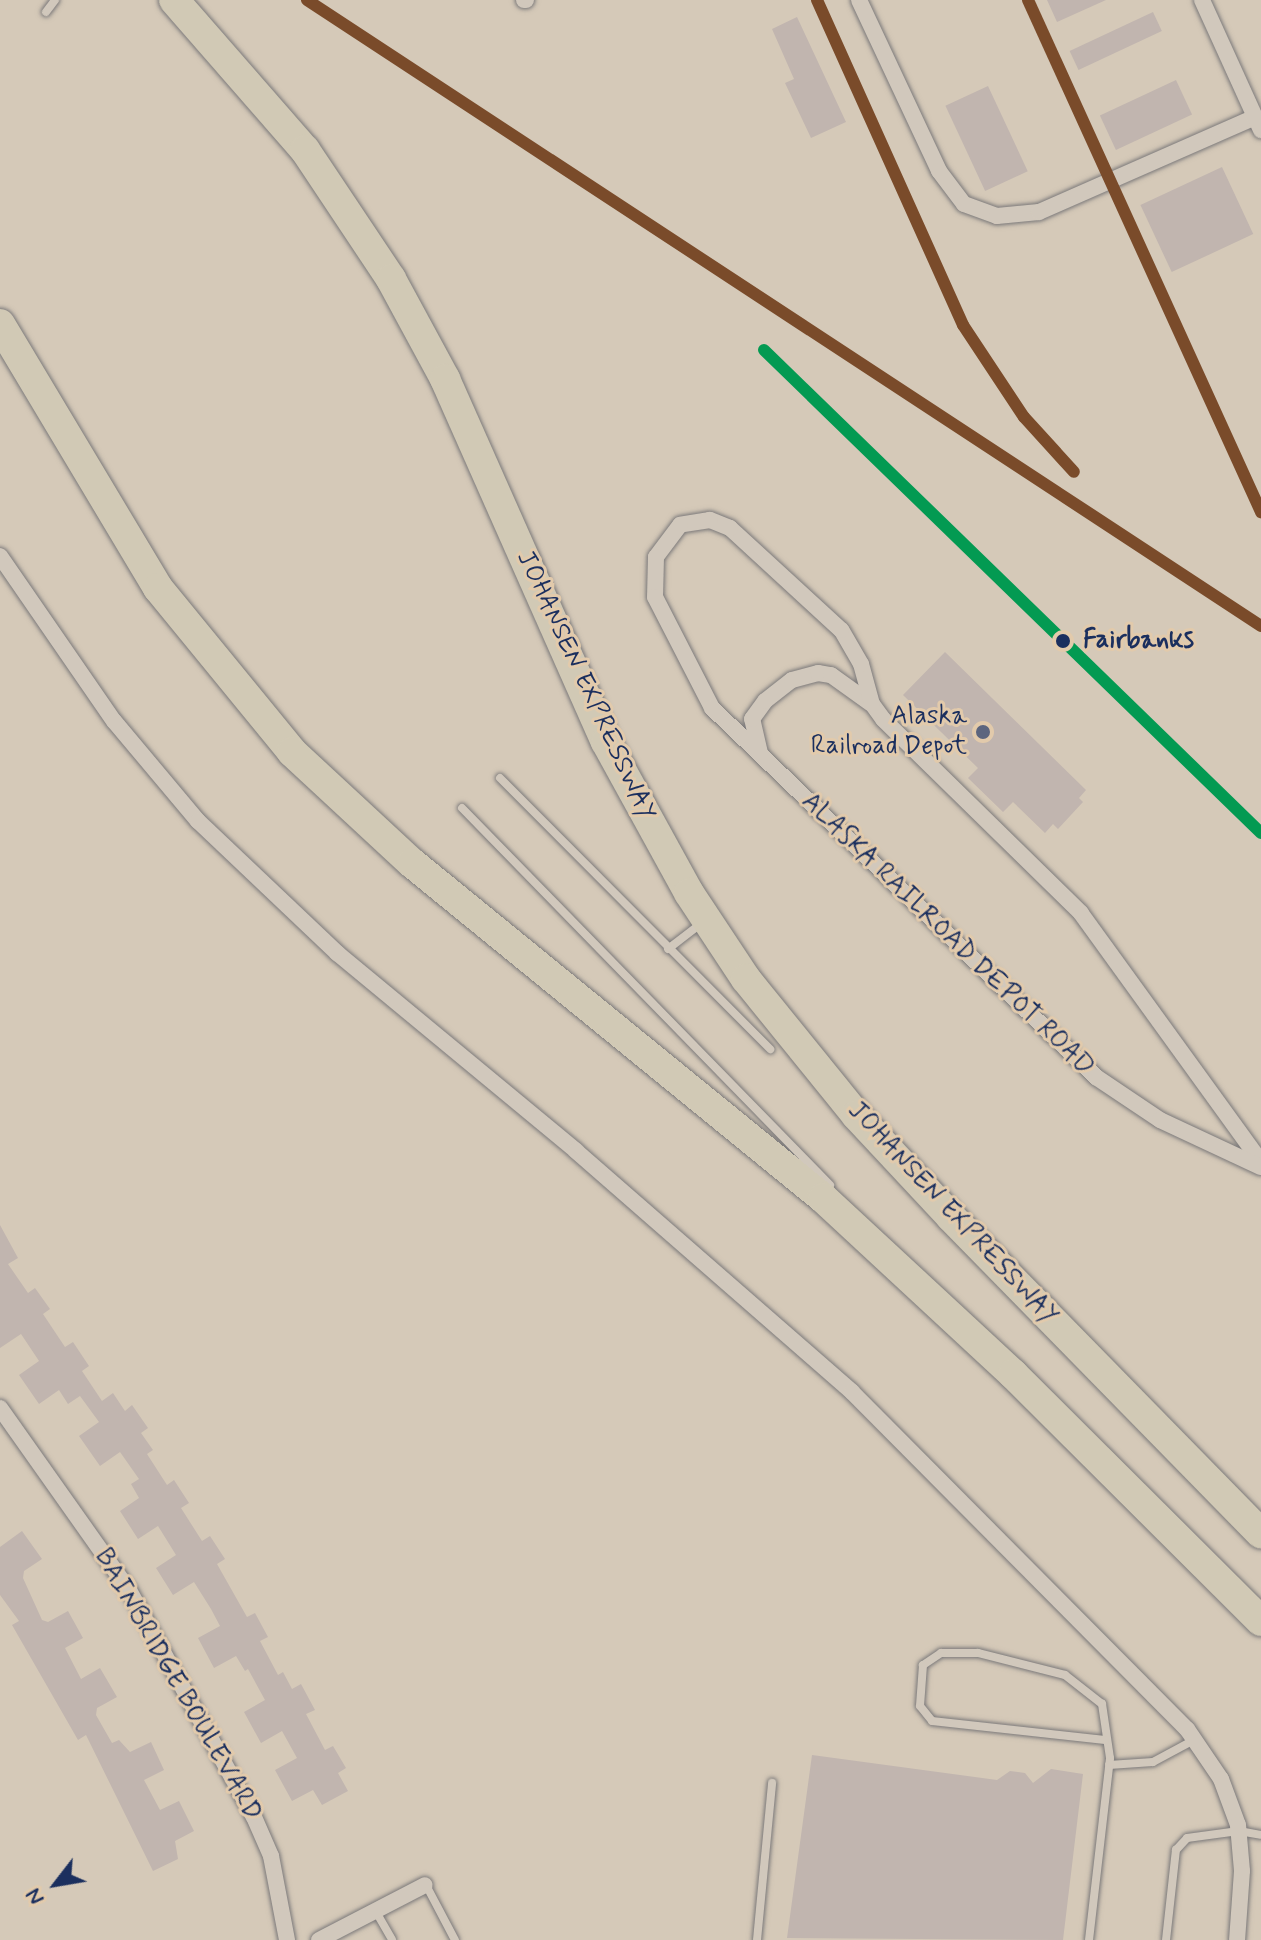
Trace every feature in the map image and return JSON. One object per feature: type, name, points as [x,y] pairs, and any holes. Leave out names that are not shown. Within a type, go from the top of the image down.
[{"type":"highway","name":"JOHANSEN EXPRESSWAY","points":[[174,0],[305,150],[398,290],[464,419],[606,742],[706,920],[792,1039],[856,1115],[1261,1534]]},
{"type":"highway","points":[[0,324],[158,588],[292,752],[412,863],[823,1198],[1013,1374],[1261,1621]]},
{"type":"street","points":[[859,0],[939,171],[964,204],[997,216],[1039,212],[1258,123],[1202,0]]},
{"type":"street","name":"ALASKA RAILROAD DEPOT ROAD","points":[[872,704],[861,664],[841,630],[746,539],[710,520],[680,525],[656,557],[655,597],[695,682],[766,762],[1096,1077],[1160,1120],[1261,1164]]},
{"type":"street","points":[[0,556],[114,721],[198,821],[337,953],[576,1151],[852,1392],[1017,1553],[1195,1740],[1221,1779],[1239,1831],[1242,1871],[1237,1940]]},
{"type":"street","name":"ALASKA RAILROAD DEPOT ROAD","points":[[766,762],[754,742],[752,719],[765,701],[792,680],[818,673],[831,675],[872,704],[1102,937],[1261,1164]]},
{"type":"street","name":"BAINBRIDGE BOULEVARD","points":[[0,1408],[129,1590],[254,1817],[271,1856],[287,1940]]},
{"type":"street","points":[[319,1940],[425,1885]]},
{"type":"lane","points":[[46,12],[55,0]]},
{"type":"lane","points":[[500,778],[770,1049]]},
{"type":"lane","points":[[462,808],[837,1193]]},
{"type":"lane","points":[[668,949],[706,920]]},
{"type":"lane","points":[[848,1204],[1013,1374]]},
{"type":"lane","points":[[1089,1940],[1109,1765],[1102,1704],[1065,1675],[978,1653],[941,1653],[923,1665],[920,1706],[932,1721],[1105,1740]]},
{"type":"lane","points":[[1109,1765],[1153,1762],[1195,1740]]},
{"type":"lane","points":[[757,1940],[772,1783]]},
{"type":"lane","points":[[1166,1940],[1176,1850],[1187,1838],[1239,1831],[1261,1835]]},
{"type":"lane","points":[[425,1885],[455,1940]]},
{"type":"lane","points":[[375,1910],[392,1940]]},
{"type":"building","points":[[1047,0],[1106,0],[1057,22]]},
{"type":"building","points":[[1153,12],[1162,31],[1078,70],[1070,51]]},
{"type":"building","points":[[797,17],[846,122],[811,138],[785,83],[794,79],[772,29]]},
{"type":"building","points":[[1176,80],[1192,114],[1116,150],[1100,115]]},
{"type":"building","points":[[988,86],[1028,171],[985,191],[945,106]]},
{"type":"building","points":[[1222,167],[1253,234],[1172,272],[1140,205]]},
{"type":"building","name":"Alaska Railroad Depot","points":[[945,652],[1086,790],[1079,798],[1083,802],[1058,829],[1053,824],[1045,833],[1013,802],[1003,812],[968,778],[978,768],[903,695]]},
{"type":"building","points":[[0,1225],[18,1258],[8,1264],[28,1293],[35,1288],[50,1309],[43,1314],[65,1347],[73,1342],[89,1366],[82,1371],[102,1401],[113,1393],[125,1411],[132,1405],[148,1428],[141,1433],[153,1450],[147,1454],[167,1485],[174,1480],[189,1503],[181,1508],[202,1541],[210,1536],[225,1559],[217,1564],[247,1617],[255,1613],[268,1637],[260,1641],[278,1675],[283,1672],[292,1689],[301,1684],[315,1710],[306,1714],[325,1750],[333,1746],[346,1768],[338,1773],[348,1791],[322,1805],[313,1790],[292,1801],[275,1770],[297,1758],[282,1731],[261,1743],[244,1712],[265,1700],[248,1669],[245,1671],[236,1656],[214,1668],[198,1638],[220,1626],[211,1609],[194,1582],[173,1595],[156,1568],[176,1555],[158,1526],[138,1539],[120,1511],[139,1498],[131,1484],[139,1479],[120,1452],[100,1466],[79,1436],[99,1422],[80,1396],[68,1404],[59,1390],[39,1404],[19,1375],[39,1361],[21,1334],[0,1348]]},
{"type":"building","points":[[22,1531],[42,1559],[24,1571],[23,1578],[42,1620],[48,1622],[68,1611],[83,1638],[65,1648],[81,1679],[100,1668],[117,1697],[97,1708],[96,1715],[112,1743],[119,1740],[130,1752],[151,1742],[164,1770],[144,1780],[160,1810],[179,1801],[194,1831],[175,1841],[178,1859],[153,1871],[86,1735],[78,1740],[12,1625],[19,1621],[0,1595],[0,1547]]},
{"type":"building","points":[[812,1755],[997,1780],[1010,1771],[1025,1773],[1033,1783],[1051,1769],[1083,1774],[1063,1940],[787,1938]]},
{"type":"transit line","points":[[307,0],[1261,626]]},
{"type":"transit line","points":[[817,0],[963,325],[1024,417],[1074,472]]},
{"type":"transit line","points":[[1028,0],[1261,512]]},
{"type":"transit line","points":[[764,350],[1261,833]]},
{"type":"place","name":"Fairbanks","points":[[1063,641]]},
{"type":"place","name":"Alaska Railroad Depot","points":[[983,732]]}]
